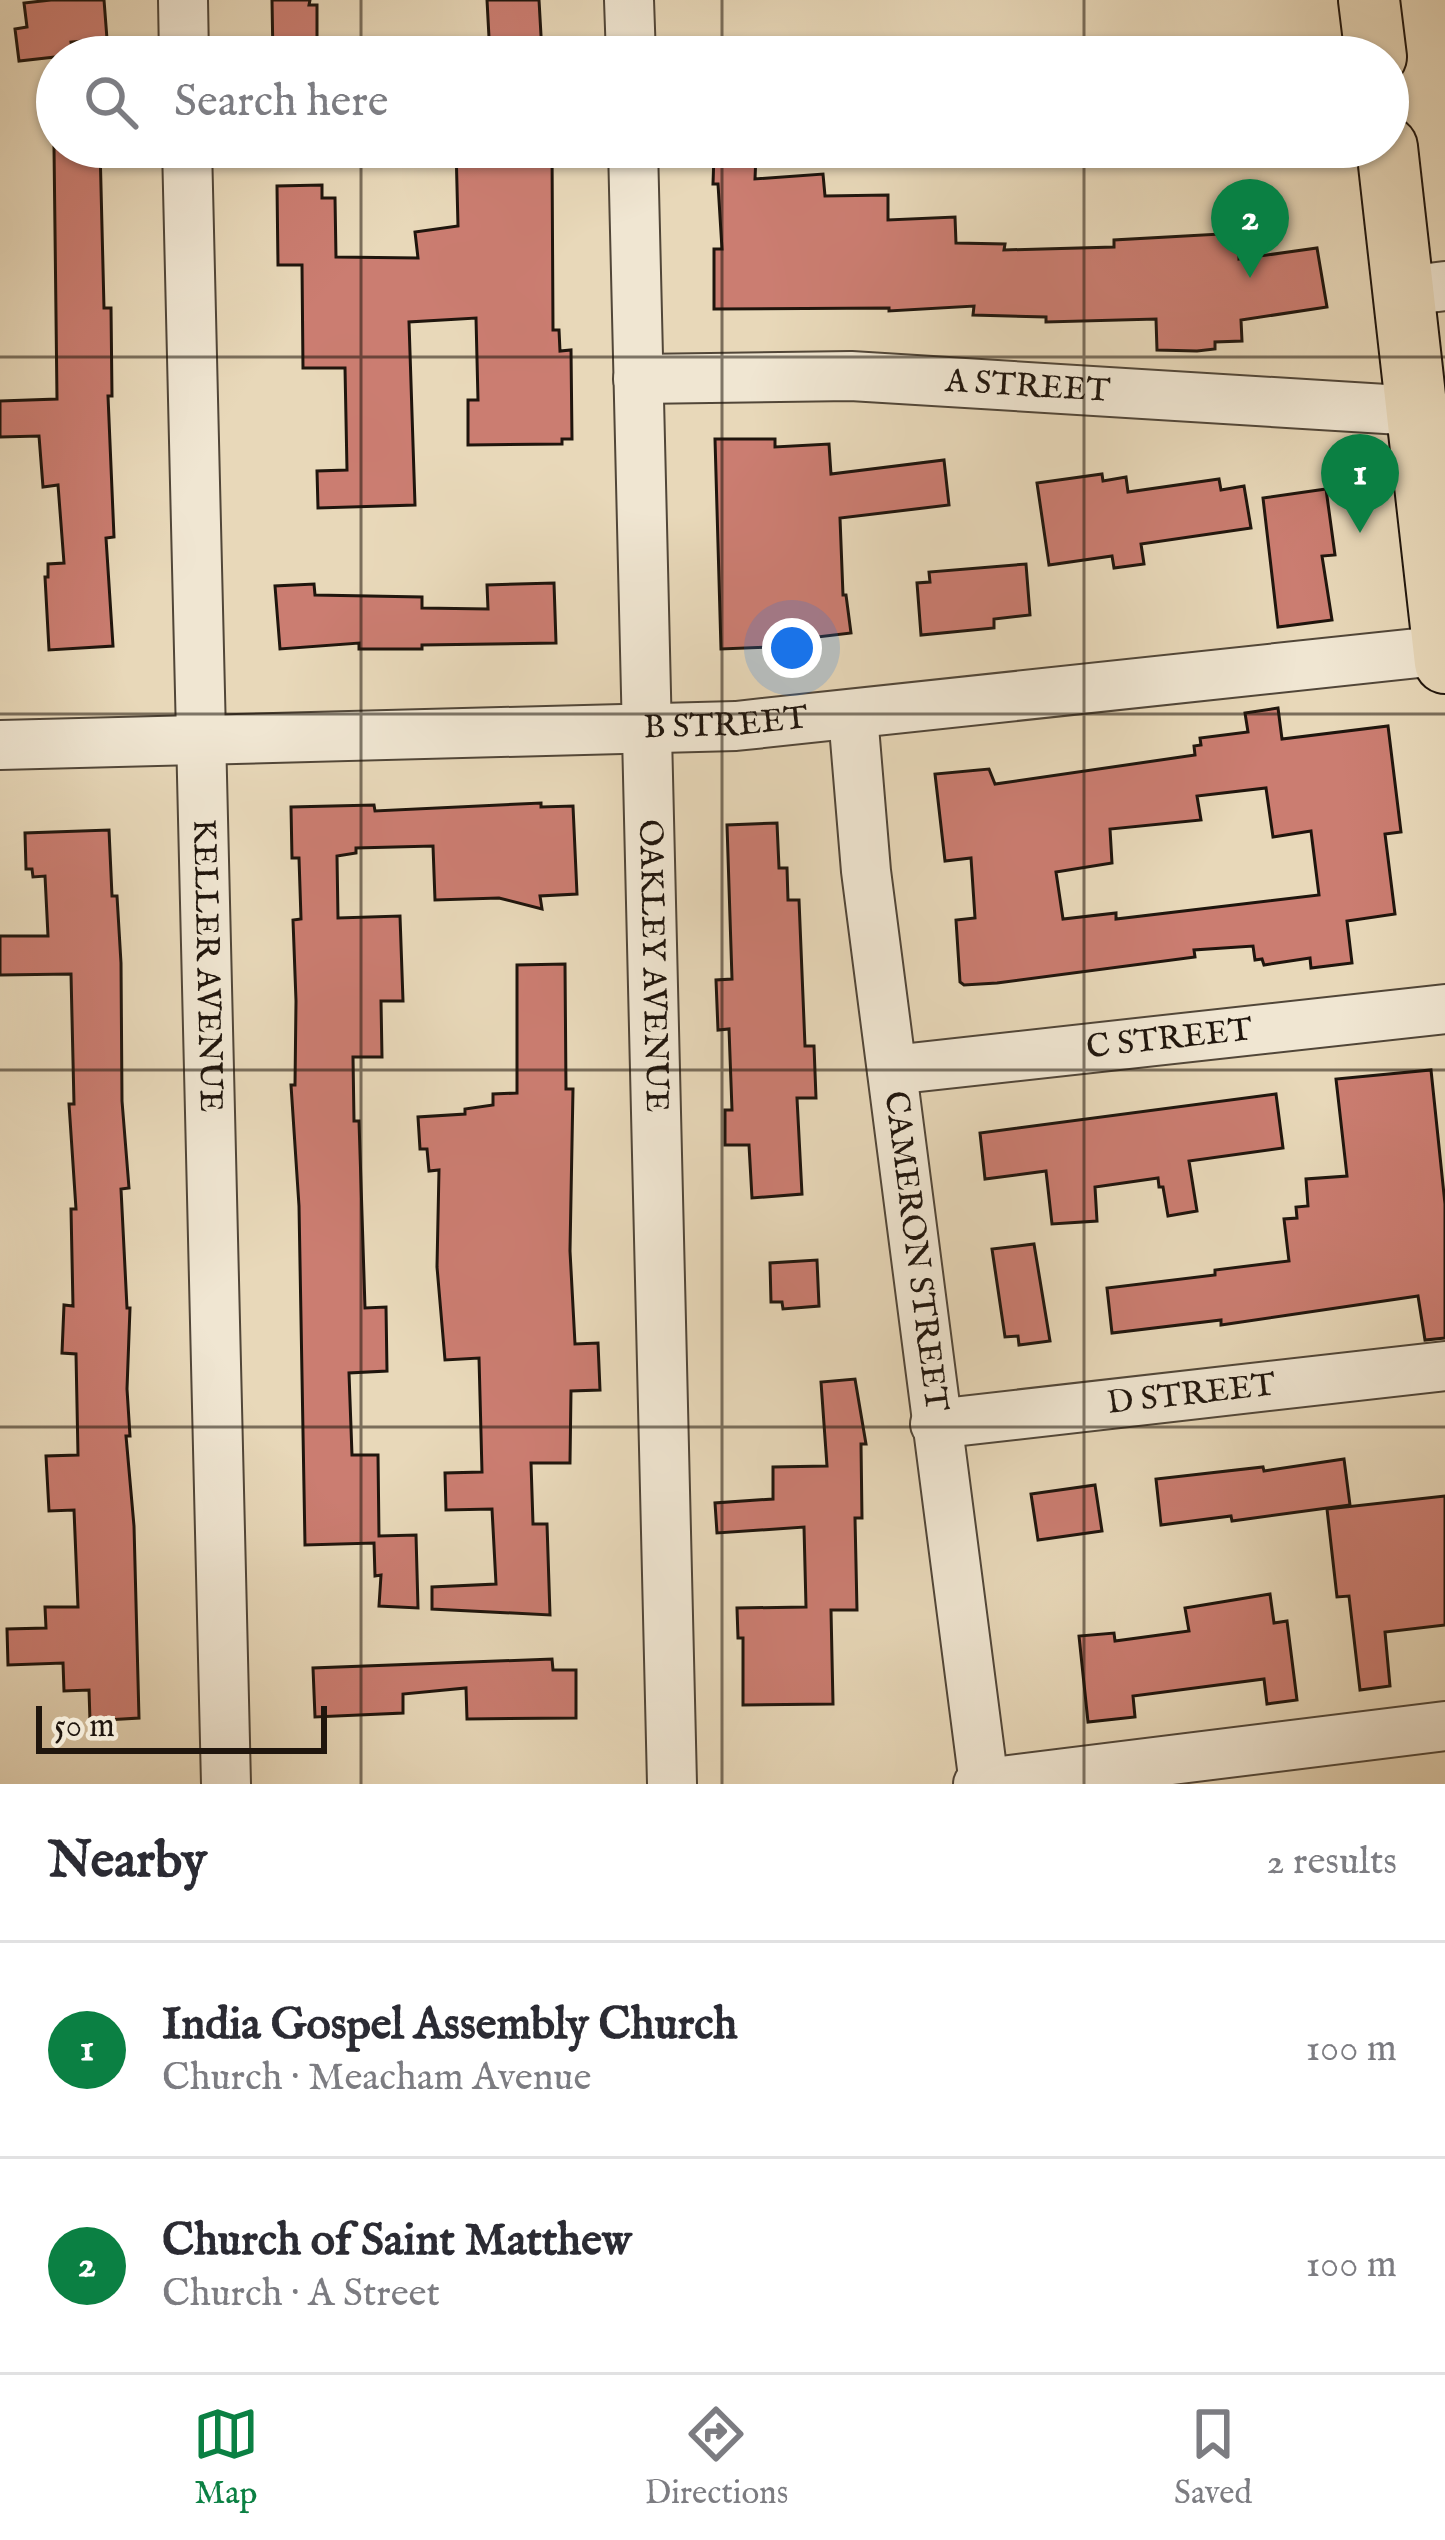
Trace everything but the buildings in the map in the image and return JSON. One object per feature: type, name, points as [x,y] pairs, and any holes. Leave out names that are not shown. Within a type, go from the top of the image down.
[{"type":"main road","points":[[1369,0],[1373,36]]},
{"type":"main road","points":[[1393,168],[1425,289],[1418,411],[1445,663]]},
{"type":"street","points":[[183,0],[184,36]]},
{"type":"street","points":[[629,0],[630,36]]},
{"type":"street","name":"KELLER AVENUE","points":[[187,168],[226,1784]]},
{"type":"street","name":"OAKLEY AVENUE","points":[[633,168],[672,1784]]},
{"type":"street","name":"A STREET","points":[[638,379],[851,376],[1418,411]]},
{"type":"street","name":"B STREET","points":[[0,745],[736,726],[1444,650]]},
{"type":"street","name":"CAMERON STREET","points":[[853,715],[866,872],[982,1784]]},
{"type":"street","name":"C STREET","points":[[892,1070],[1445,1009]]},
{"type":"street","name":"D STREET","points":[[935,1424],[1445,1366]]},
{"type":"street","points":[[982,1784],[1445,1726]]},
{"type":"place","name":"Church of Saint Matthew","points":[[1250,278]]},
{"type":"place","name":"India Gospel Assembly Church","points":[[1360,533]]}]
